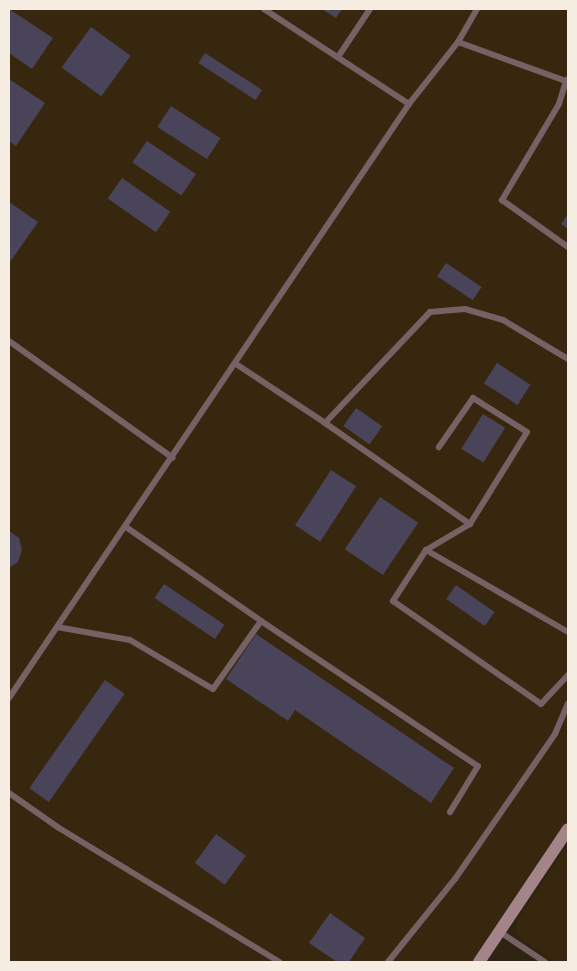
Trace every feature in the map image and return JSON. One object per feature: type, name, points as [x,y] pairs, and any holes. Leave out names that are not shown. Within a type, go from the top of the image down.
[{"type":"street","points":[[479,962],[568,829]]},
{"type":"lane","points":[[264,9],[410,104]]},
{"type":"lane","points":[[338,57],[370,9]]},
{"type":"lane","points":[[9,698],[173,458],[410,104],[458,42],[477,9]]},
{"type":"lane","points":[[458,42],[567,80],[559,104],[502,200],[568,247]]},
{"type":"lane","points":[[325,423],[430,312],[465,308],[503,320],[568,359]]},
{"type":"lane","points":[[9,342],[173,458]]},
{"type":"lane","points":[[236,364],[325,423],[470,524]]},
{"type":"lane","points":[[439,447],[473,398],[527,432],[470,524],[426,550],[393,601],[541,704],[568,675]]},
{"type":"lane","points":[[126,527],[261,621],[478,766],[450,812]]},
{"type":"lane","points":[[426,550],[568,632]]},
{"type":"lane","points":[[57,628],[130,640],[213,689],[261,621]]},
{"type":"lane","points":[[388,962],[455,879],[554,734],[568,704]]},
{"type":"lane","points":[[9,793],[59,828],[279,962]]},
{"type":"lane","points":[[500,932],[545,962]]},
{"type":"shaded area","points":[[9,9],[568,9],[568,819],[472,962],[9,962]]},
{"type":"shaded area","points":[[568,844],[568,962],[555,962],[521,939],[516,930],[517,921]]},
{"type":"building","points":[[9,9],[53,38],[32,69],[9,53]]},
{"type":"building","points":[[322,9],[342,9],[336,18]]},
{"type":"building","points":[[91,27],[131,56],[101,96],[62,67]]},
{"type":"building","points":[[205,53],[262,90],[255,100],[198,63]]},
{"type":"building","points":[[9,79],[45,103],[16,146],[9,141]]},
{"type":"building","points":[[171,106],[220,138],[207,159],[157,127]]},
{"type":"building","points":[[147,141],[196,174],[181,196],[132,163]]},
{"type":"building","points":[[122,178],[170,212],[156,232],[108,198]]},
{"type":"building","points":[[9,202],[38,222],[10,262],[9,261]]},
{"type":"building","points":[[568,214],[568,229],[561,224]]},
{"type":"building","points":[[446,263],[482,287],[473,300],[437,276]]},
{"type":"building","points":[[497,363],[531,385],[517,405],[484,383]]},
{"type":"building","points":[[356,408],[382,426],[370,444],[343,426]]},
{"type":"building","points":[[483,414],[505,428],[483,463],[461,449]]},
{"type":"building","points":[[331,470],[356,486],[320,542],[295,525]]},
{"type":"building","points":[[380,497],[418,523],[383,575],[345,549]]},
{"type":"building","points":[[9,531],[19,538],[22,550],[18,562],[9,568]]},
{"type":"building","points":[[164,584],[225,625],[215,639],[154,598]]},
{"type":"building","points":[[456,585],[495,612],[485,626],[446,599]]},
{"type":"building","points":[[256,634],[454,768],[431,803],[295,710],[288,721],[226,679]]},
{"type":"building","points":[[105,680],[125,694],[49,802],[29,788]]},
{"type":"building","points":[[216,834],[246,856],[225,885],[195,863]]},
{"type":"building","points":[[330,913],[365,938],[349,962],[337,962],[309,943]]}]
